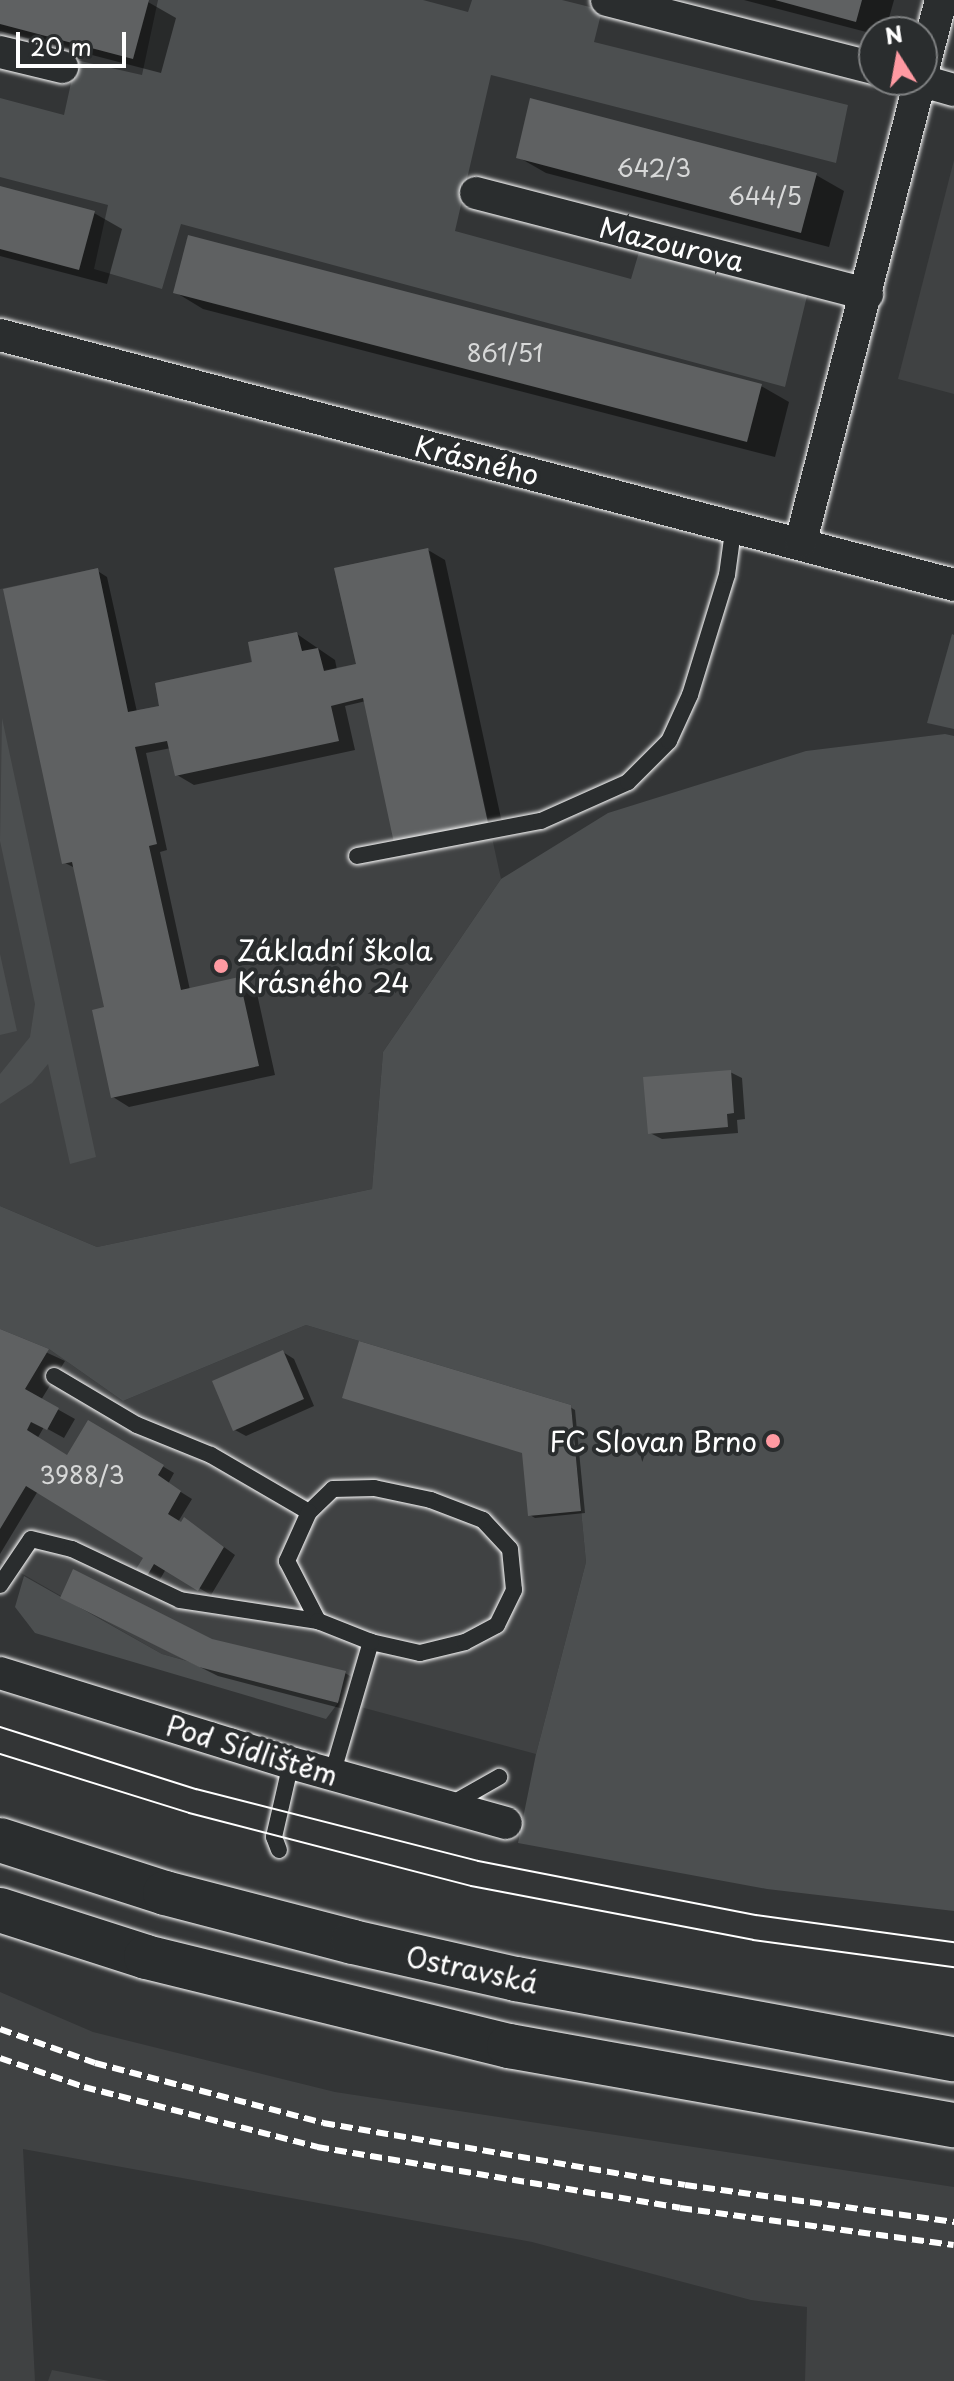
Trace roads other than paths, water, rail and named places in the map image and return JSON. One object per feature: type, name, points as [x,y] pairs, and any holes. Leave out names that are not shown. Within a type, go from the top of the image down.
[{"type":"highway","name":"Ostravská","points":[[0,1840],[165,1893],[412,1956],[954,2059]]},
{"type":"highway","points":[[0,1910],[146,1957],[509,2046],[954,2125]]},
{"type":"street","points":[[607,0],[858,64]]},
{"type":"street","points":[[0,52],[62,67]]},
{"type":"street","points":[[801,541],[917,96]]},
{"type":"street","name":"Mazourova","points":[[476,193],[867,294]]},
{"type":"street","name":"Krásného","points":[[0,335],[801,541],[954,585]]},
{"type":"street","name":"Pod Sídlištěm","points":[[0,1673],[291,1763],[506,1823]]},
{"type":"lane","points":[[357,856],[541,821],[628,782],[669,741],[690,695],[727,575],[734,524]]},
{"type":"lane","points":[[54,1376],[137,1425],[211,1455],[309,1512]]},
{"type":"lane","points":[[1,1579],[31,1539],[72,1549],[180,1600],[318,1621],[371,1642],[420,1653],[465,1642],[497,1625],[514,1590],[510,1549],[483,1520],[431,1500],[374,1488],[333,1489],[309,1512],[287,1561],[318,1621]]},
{"type":"lane","points":[[332,1775],[371,1642]]},
{"type":"lane","points":[[279,1850],[275,1824],[291,1763]]},
{"type":"lane","points":[[447,1807],[499,1777]]},
{"type":"tram line","points":[[0,1727],[196,1789],[478,1861],[756,1915],[954,1942]]},
{"type":"tram line","points":[[0,1754],[189,1813],[471,1886],[753,1940],[954,1967]]},
{"type":"railway","points":[[0,2029],[95,2063],[323,2123],[685,2185],[954,2222]]},
{"type":"railway","points":[[0,2058],[84,2087],[317,2147],[680,2208],[954,2245]]},
{"type":"place","name":"Základní škola Krásného 24","points":[[221,966]]},
{"type":"place","name":"FC Slovan Brno","points":[[773,1441]]}]
